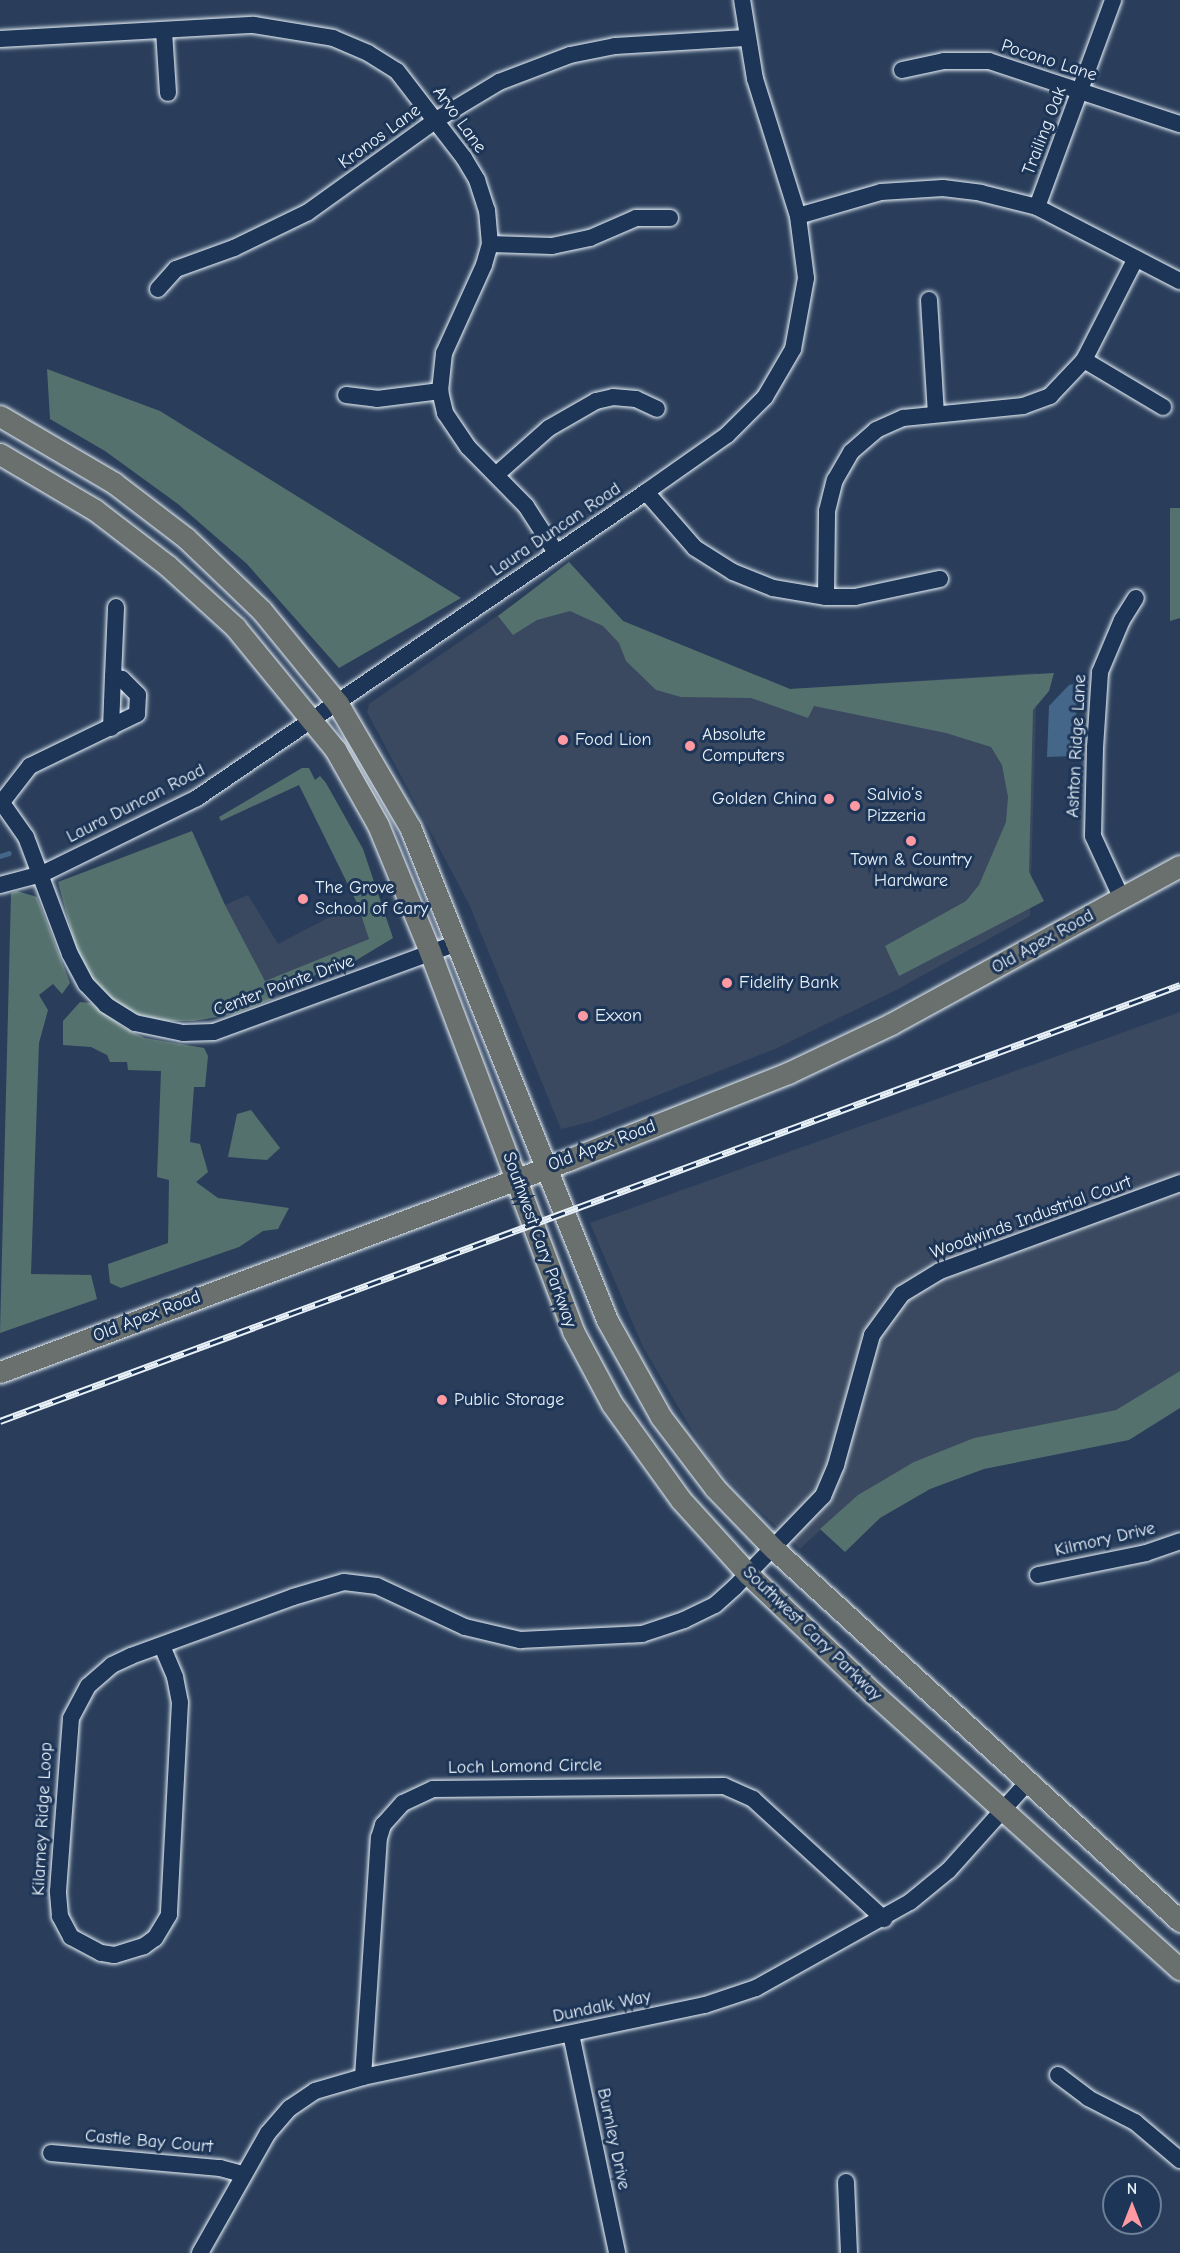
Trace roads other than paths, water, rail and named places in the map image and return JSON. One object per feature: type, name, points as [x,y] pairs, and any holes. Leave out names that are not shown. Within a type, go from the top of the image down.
[{"type":"main road","name":"Southwest Cary Parkway","points":[[0,416],[114,483],[186,538],[262,611],[338,704],[410,827],[588,1278],[642,1387],[715,1488],[774,1550],[1180,1921]]},
{"type":"main road","name":"Southwest Cary Parkway","points":[[0,454],[95,510],[168,566],[235,627],[315,721],[378,825],[430,952],[517,1178],[559,1299],[591,1369],[654,1465],[748,1574],[1180,1969]]},
{"type":"main road","name":"Old Apex Road","points":[[0,1372],[546,1167],[788,1073],[891,1024],[1180,866]]},
{"type":"street","name":"Laura Duncan Road","points":[[0,885],[42,874],[194,800],[315,721],[555,551],[646,492],[727,435],[765,397],[782,372],[797,335],[805,301],[806,278],[798,216],[764,112],[746,38],[742,0]]},
{"type":"street","name":"Trailing Oak","points":[[1036,207],[1082,90],[1113,0]]},
{"type":"street","name":"Arvo Lane","points":[[0,39],[254,25],[333,38],[385,62],[407,82],[477,180],[487,210],[490,244],[449,335],[440,391],[454,430],[526,506],[555,551]]},
{"type":"street","points":[[164,31],[168,93]]},
{"type":"street","name":"Kronos Lane","points":[[158,289],[176,269],[234,248],[308,212],[436,120],[499,81],[570,55],[615,46],[746,38]]},
{"type":"street","name":"Pocono Lane","points":[[902,70],[944,60],[989,62],[1082,90],[1180,124]]},
{"type":"street","points":[[798,216],[870,195],[911,189],[981,193],[1036,207],[1180,281]]},
{"type":"street","points":[[490,244],[552,246],[590,238],[636,218],[670,218]]},
{"type":"street","points":[[826,597],[827,511],[842,466],[876,430],[903,418],[1005,408],[1037,402],[1059,388],[1083,360],[1136,258]]},
{"type":"street","points":[[929,300],[936,413]]},
{"type":"street","points":[[1083,360],[1163,407]]},
{"type":"street","points":[[346,394],[377,399],[440,391]]},
{"type":"street","points":[[497,474],[549,428],[596,401],[613,397],[636,399],[657,409]]},
{"type":"street","points":[[646,492],[682,538],[713,561],[753,581],[826,597],[882,594],[940,579]]},
{"type":"street","name":"Ashton Ridge Lane","points":[[1122,899],[1097,849],[1091,823],[1096,712],[1100,672],[1106,653],[1136,598]]},
{"type":"street","points":[[111,728],[116,607]]},
{"type":"street","points":[[1,801],[30,766],[137,714],[140,707],[130,687],[113,677]]},
{"type":"street","name":"Center Pointe Drive","points":[[1,801],[17,820],[42,874],[70,954],[86,984],[106,1005],[135,1023],[153,1029],[214,1032],[457,943]]},
{"type":"street","name":"Woodwinds Industrial Court","points":[[748,1574],[813,1508],[831,1481],[865,1354],[880,1321],[902,1294],[939,1270],[1180,1183]]},
{"type":"street","name":"Kilmory Drive","points":[[1038,1575],[1146,1553],[1180,1541]]},
{"type":"street","name":"Kilarney Ridge Loop","points":[[162,1646],[180,1702],[169,1915],[155,1938],[144,1946],[114,1955],[100,1953],[71,1937],[57,1904],[68,1732],[80,1697],[97,1676],[131,1656],[327,1584],[344,1582],[377,1586],[465,1627],[506,1639],[561,1640],[642,1634],[702,1612],[748,1574]]},
{"type":"street","name":"Dundalk Way","points":[[200,2253],[268,2133],[290,2108],[315,2091],[363,2076],[571,2034],[728,1998],[781,1976],[884,1919],[949,1870],[1028,1782]]},
{"type":"street","name":"Loch Lomond Circle","points":[[363,2076],[379,1838],[383,1825],[403,1803],[433,1789],[724,1786],[753,1799],[884,1919]]},
{"type":"street","name":"Burnley Drive","points":[[571,2034],[617,2253]]},
{"type":"street","points":[[1058,2075],[1088,2098],[1135,2122],[1180,2160]]},
{"type":"street","name":"Castle Bay Court","points":[[51,2153],[220,2168],[243,2174]]},
{"type":"street","points":[[846,2182],[849,2253]]},
{"type":"waterway","points":[[0,856],[9,853]]},
{"type":"railway","points":[[0,1421],[1180,985]]},
{"type":"place","name":"Food Lion","points":[[563,740]]},
{"type":"place","name":"Absolute Computers","points":[[690,746]]},
{"type":"place","name":"Golden China","points":[[829,799]]},
{"type":"place","name":"Salvio’s Pizzeria","points":[[855,806]]},
{"type":"place","name":"Town & Country Hardware","points":[[911,841]]},
{"type":"place","name":"The Grove School of Cary","points":[[303,899]]},
{"type":"place","name":"Fidelity Bank","points":[[727,983]]},
{"type":"place","name":"Exxon","points":[[583,1016]]},
{"type":"place","name":"Public Storage","points":[[442,1400]]}]
